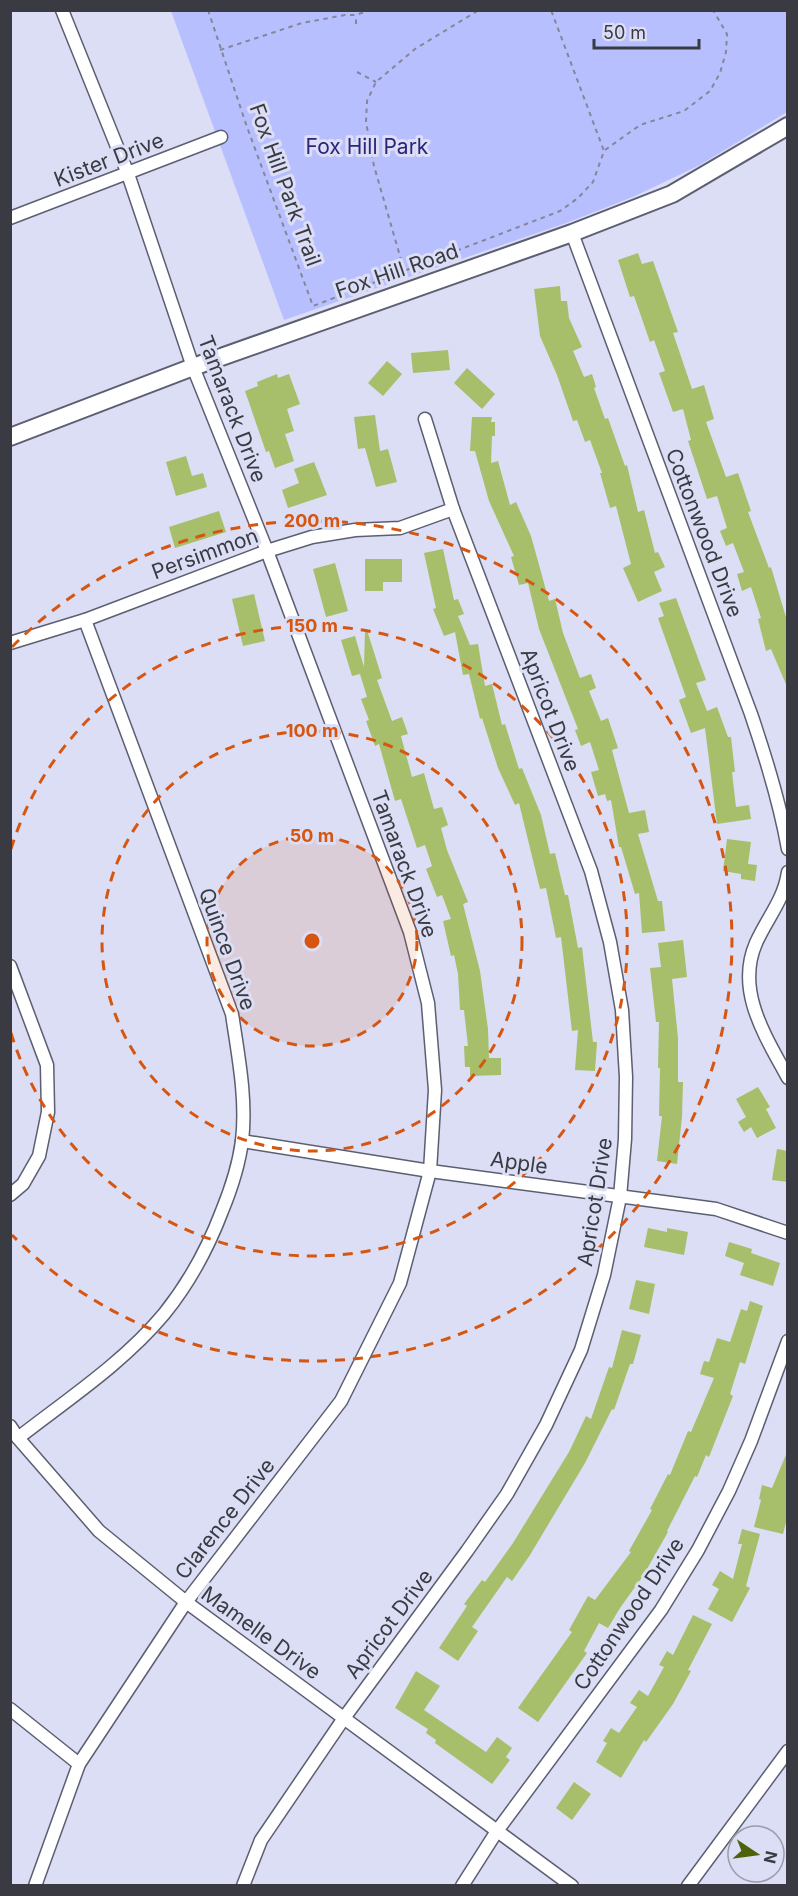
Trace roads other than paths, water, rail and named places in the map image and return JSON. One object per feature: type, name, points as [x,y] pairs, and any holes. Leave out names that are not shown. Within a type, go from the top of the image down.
[{"type":"street","name":"Tamarack Drive","points":[[62,10],[128,174],[193,367],[267,551],[410,932],[428,1003],[435,1090],[430,1170]]},
{"type":"street","name":"Fox Hill Road","points":[[10,437],[193,367],[573,233],[672,194],[788,126]]},
{"type":"street","name":"Kister Drive","points":[[10,218],[221,137]]},
{"type":"street","name":"Cottonwood Drive","points":[[573,233],[765,753],[788,849]]},
{"type":"street","name":"Apricot Drive","points":[[243,1886],[261,1840],[344,1718],[507,1494],[546,1425],[581,1350],[604,1275],[620,1197],[625,1138],[626,1077],[622,1010],[610,942],[591,871],[453,509],[425,418]]},
{"type":"street","name":"Persimmon","points":[[10,643],[85,620],[267,551],[312,537],[355,530],[400,528],[453,509]]},
{"type":"street","name":"Quince Drive","points":[[18,1438],[123,1356],[164,1314],[200,1261],[214,1233],[229,1194],[242,1141],[242,1077],[232,1014],[85,620]]},
{"type":"street","points":[[788,872],[784,891],[756,943],[750,964],[750,993],[753,1007],[788,1078]]},
{"type":"street","points":[[10,966],[47,1065],[48,1112],[39,1156],[23,1184],[10,1195]]},
{"type":"street","name":"Apple","points":[[242,1141],[430,1170],[716,1209],[788,1233]]},
{"type":"street","name":"Clarence Drive","points":[[35,1886],[79,1764],[186,1602],[341,1401],[400,1283],[430,1170]]},
{"type":"street","name":"Cottonwood Drive","points":[[462,1886],[497,1831],[661,1610],[698,1550],[729,1491],[788,1341]]},
{"type":"street","name":"Mamelle Drive","points":[[10,1426],[99,1531],[186,1602],[572,1886]]},
{"type":"street","points":[[10,1709],[79,1764]]},
{"type":"street","points":[[688,1886],[788,1751]]},
{"type":"park label","name":"Fox Hill Park","points":[[367,147]]}]
